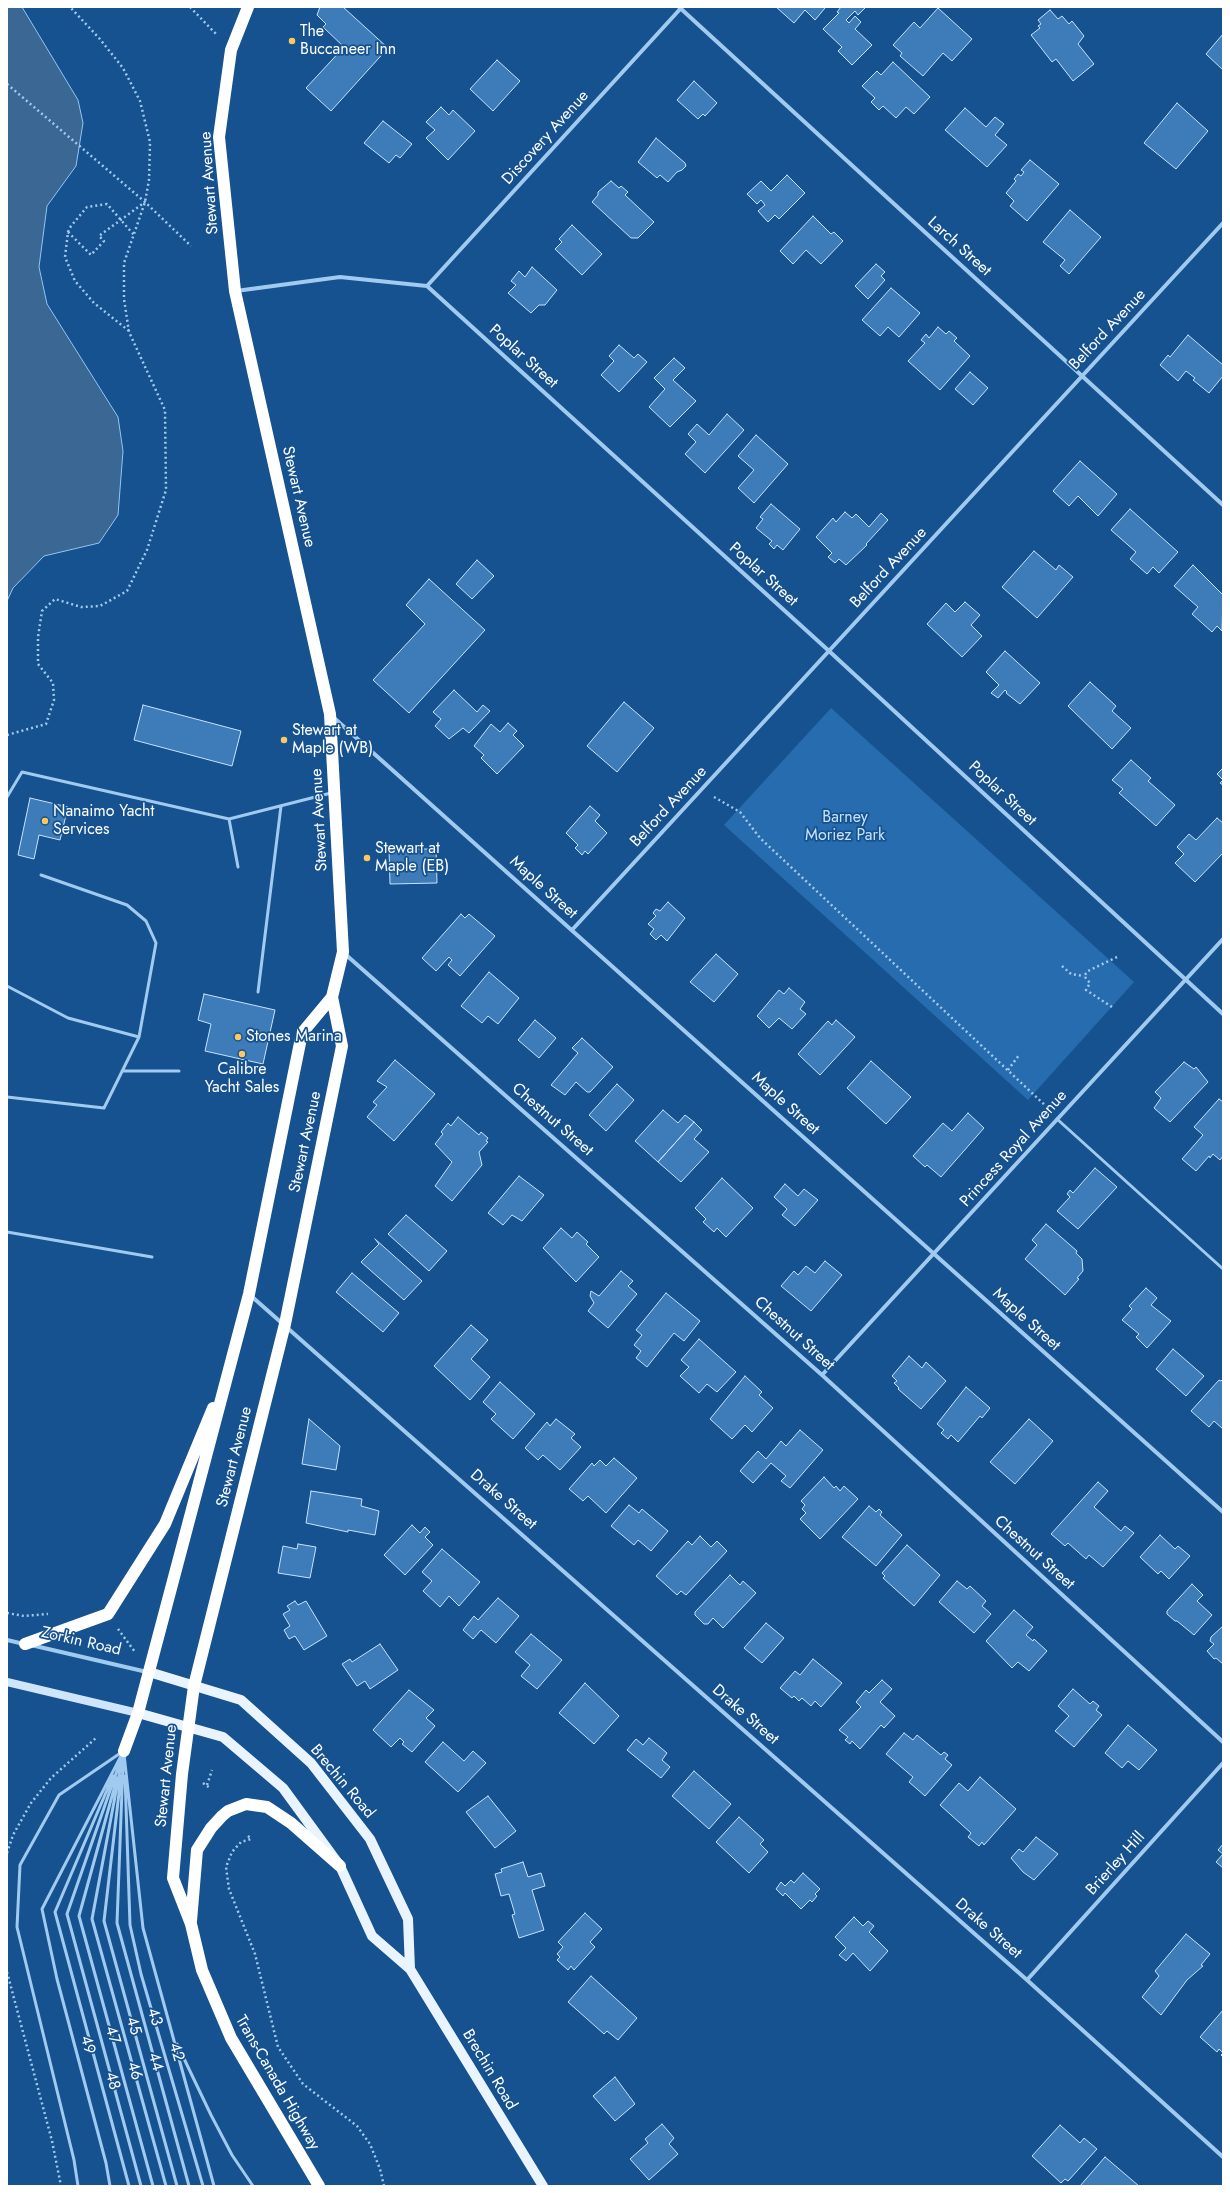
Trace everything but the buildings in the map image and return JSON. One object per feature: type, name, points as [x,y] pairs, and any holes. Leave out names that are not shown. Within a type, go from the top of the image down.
[{"type":"highway","name":"Stewart Avenue","points":[[124,1751],[138,1713],[249,1294],[302,1033],[332,997],[344,952],[330,714],[235,291],[219,137],[231,50],[248,7]]},
{"type":"highway","name":"Stewart Avenue","points":[[191,1924],[173,1878],[188,1727],[194,1686],[285,1324],[342,1046],[332,997]]},
{"type":"highway","points":[[25,1644],[108,1614],[165,1524],[230,1364]]},
{"type":"highway","points":[[191,1924],[197,1850],[211,1828],[222,1816],[246,1804],[267,1807],[291,1823],[340,1866]]},
{"type":"highway","name":"Trans-Canada Highway","points":[[191,1924],[202,1970],[231,2038],[319,2186]]},
{"type":"main road","name":"Brechin Road","points":[[149,1672],[241,1700],[311,1763],[365,1833],[408,1919],[410,1969]]},
{"type":"main road","name":"Brechin Road","points":[[138,1713],[222,1737],[283,1788],[340,1866],[372,1936],[410,1969],[543,2186]]},
{"type":"street","name":"Discovery Avenue","points":[[427,286],[681,8]]},
{"type":"street","name":"Larch Street","points":[[681,8],[1223,505]]},
{"type":"street","name":"Belford Avenue","points":[[572,930],[1223,223]]},
{"type":"street","points":[[235,291],[340,277],[427,286]]},
{"type":"street","name":"Poplar Street","points":[[427,286],[829,651],[1223,1014]]},
{"type":"street","name":"Maple Street","points":[[330,714],[1223,1512]]},
{"type":"street","name":"Princess Royal Avenue","points":[[822,1375],[1223,939]]},
{"type":"street","name":"Chestnut Street","points":[[344,952],[822,1375],[1223,1742]]},
{"type":"street","name":"Drake Street","points":[[249,1294],[285,1324],[1027,1980],[1223,2157]]},
{"type":"street","name":"Zorkin Road","points":[[7,1640],[149,1672]]},
{"type":"street","points":[[7,1682],[138,1713]]},
{"type":"street","name":"Brierley Hill","points":[[1027,1980],[1223,1763]]},
{"type":"lane","points":[[7,797],[22,772],[229,819],[335,792]]},
{"type":"lane","points":[[258,992],[281,806]]},
{"type":"lane","points":[[229,819],[238,867]]},
{"type":"lane","points":[[7,1097],[104,1108],[139,1037],[156,943],[146,921],[127,905],[41,875]]},
{"type":"lane","points":[[7,986],[68,1018],[139,1037]]},
{"type":"lane","points":[[122,1072],[179,1071]]},
{"type":"lane","points":[[1057,1119],[1223,1269]]},
{"type":"lane","points":[[7,1232],[152,1257]]},
{"type":"lane","points":[[78,2186],[74,2160],[17,1927],[20,1865],[59,1795],[124,1751],[143,1928],[214,2186]]},
{"type":"lane","name":"49","points":[[110,2186],[106,2163],[58,1979],[42,1909],[124,1751]]},
{"type":"lane","name":"48","points":[[124,1751],[55,1912],[129,2186]]},
{"type":"lane","name":"47","points":[[124,1751],[67,1914],[141,2186]]},
{"type":"lane","name":"46","points":[[124,1751],[79,1916],[154,2186]]},
{"type":"lane","name":"45","points":[[124,1751],[92,1919],[166,2186]]},
{"type":"lane","name":"44","points":[[124,1751],[104,1921],[177,2186]]},
{"type":"lane","name":"43","points":[[124,1751],[117,1923],[129,1974],[189,2186]]},
{"type":"lane","name":"42","points":[[124,1751],[130,1925],[141,1974],[202,2186]]},
{"type":"lane","points":[[172,2035],[232,2155],[252,2186]]},
{"type":"path","points":[[7,736],[24,729],[46,724],[54,700],[53,683],[38,664],[38,637],[42,611],[55,599],[81,607],[100,606],[127,591],[147,550],[166,490],[165,410],[129,332],[124,299],[124,263],[145,202],[149,180],[150,142],[140,101],[123,68],[99,38],[70,7]]},
{"type":"path","points":[[190,7],[231,50]]},
{"type":"path","points":[[7,84],[145,202],[191,246]]},
{"type":"path","points":[[68,232],[91,255],[104,241],[98,236],[145,202]]},
{"type":"path","points":[[129,332],[94,303],[75,281],[65,257],[68,232],[71,226],[87,207],[107,204],[134,235]]},
{"type":"path","points":[[701,790],[740,812],[760,838],[1008,1070],[1050,1110],[1057,1119]]},
{"type":"path","points":[[1084,976],[1088,971],[1117,957]]},
{"type":"path","points":[[1062,966],[1071,974],[1084,976],[1090,983],[1086,990],[1112,1007]]},
{"type":"path","points":[[1008,1070],[1019,1055]]},
{"type":"path","points":[[207,1785],[212,1770]]},
{"type":"path","points":[[203,1783],[210,1788]]},
{"type":"path","points":[[248,1836],[251,1840],[241,1842],[232,1852],[226,1867],[229,1889],[254,1954],[278,2047],[290,2068],[303,2084],[357,2126],[370,2144],[380,2169],[384,2186]]},
{"type":"path","points":[[7,1972],[52,2141],[61,2186]]},
{"type":"green space","name":"Barney Moriez Park","points":[[831,708],[1134,982],[1028,1100],[724,825]]},
{"type":"shaded area","points":[[7,7],[22,7],[78,100],[83,123],[76,166],[47,206],[39,267],[47,304],[118,417],[123,451],[118,515],[99,543],[44,556],[13,588],[7,601]]},
{"type":"place","name":"The Buccaneer Inn","points":[[292,41]]},
{"type":"place","name":"Stewart at Maple (WB)","points":[[284,740]]},
{"type":"place","name":"Nanaimo Yacht Services","points":[[45,821]]},
{"type":"place","name":"Stewart at Maple (EB)","points":[[367,858]]},
{"type":"place","name":"Stones Marina","points":[[238,1037]]},
{"type":"place","name":"Calibre Yacht Sales","points":[[242,1054]]}]
